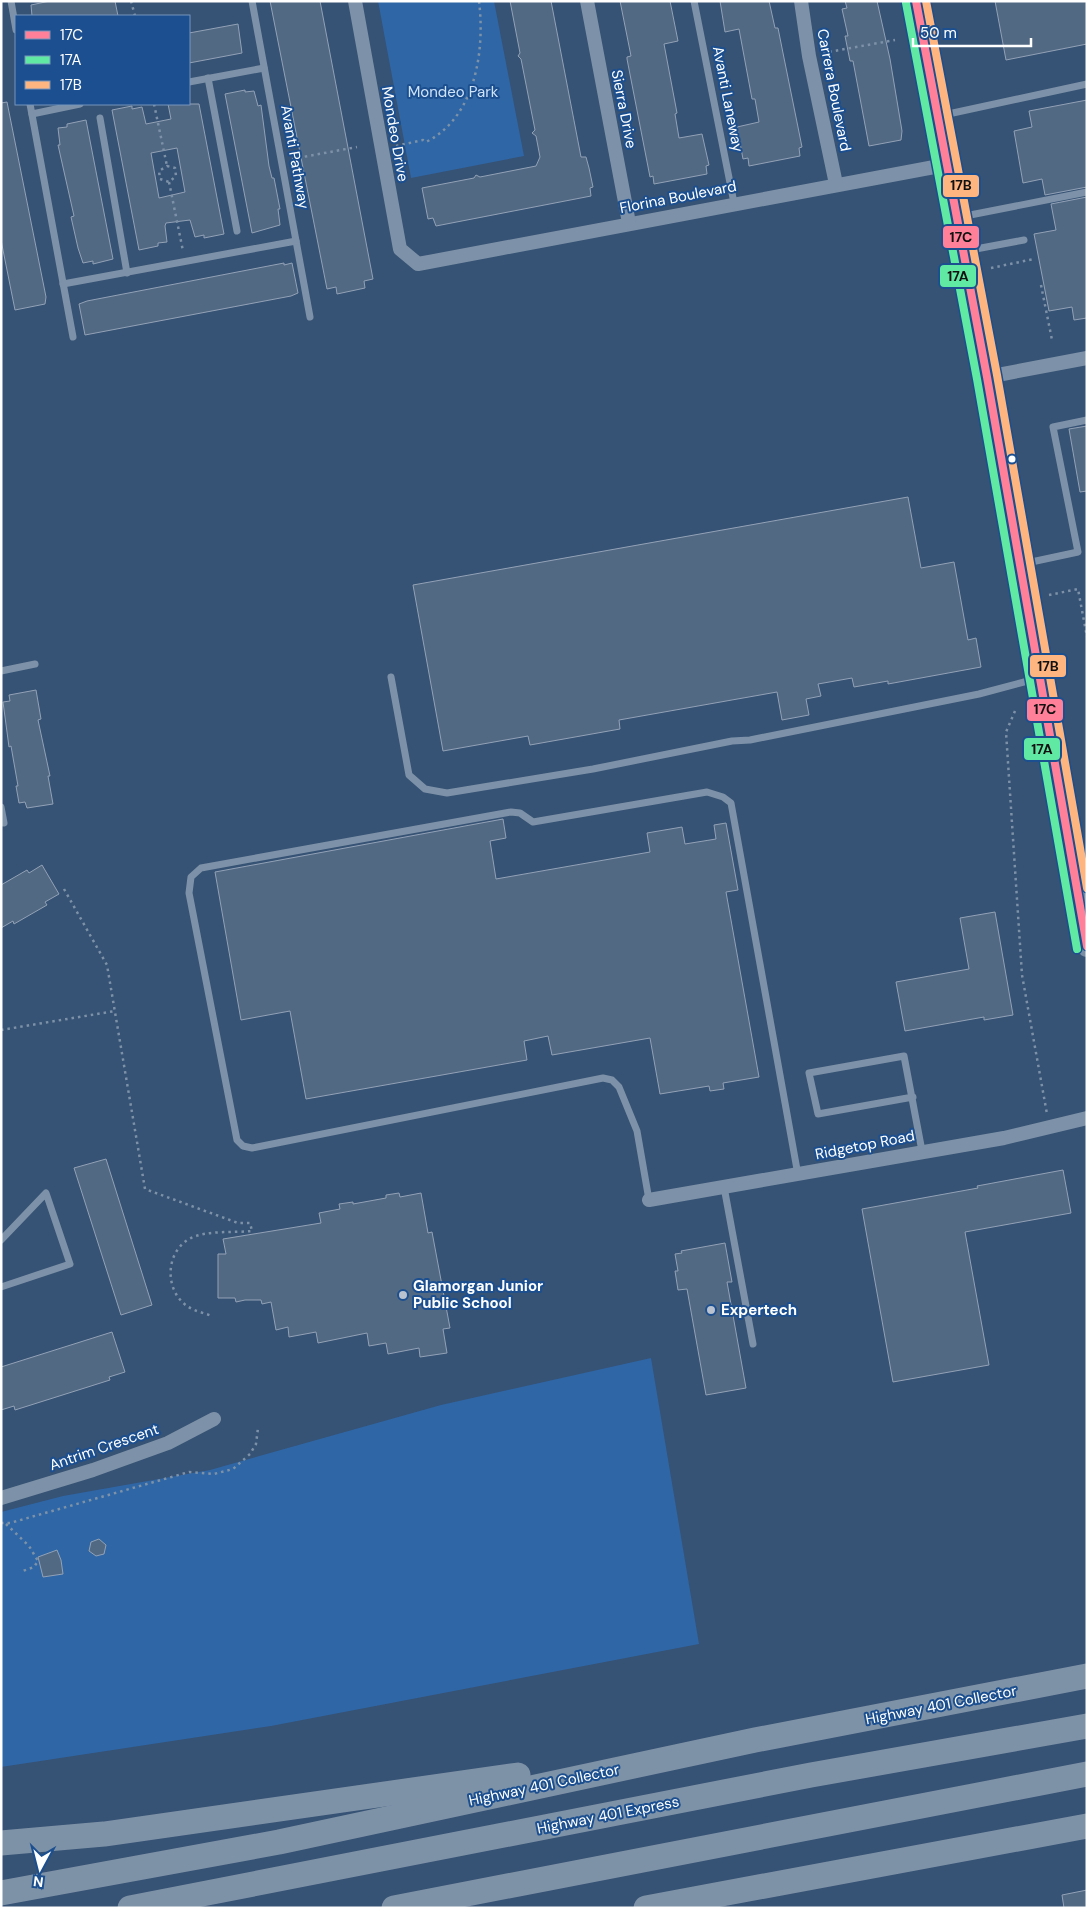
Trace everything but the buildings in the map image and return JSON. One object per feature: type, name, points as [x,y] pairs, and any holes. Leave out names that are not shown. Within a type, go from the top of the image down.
[{"type":"highway","name":"Highway 401 Collector","points":[[1,1893],[280,1842],[744,1742],[1087,1676]]},
{"type":"highway","name":"Highway 401 Express","points":[[130,1908],[810,1775],[1087,1726]]},
{"type":"highway","points":[[1,1843],[104,1834],[744,1742]]},
{"type":"highway","points":[[394,1908],[1087,1774]]},
{"type":"highway","points":[[647,1908],[1087,1826]]},
{"type":"main road","points":[[916,1],[936,116],[987,377],[1087,947]]},
{"type":"street","name":"Mondeo Drive","points":[[355,1],[400,249],[418,264]]},
{"type":"street","name":"Sierra Drive","points":[[587,1],[629,223]]},
{"type":"street","name":"Carrera Boulevard","points":[[801,1],[809,56],[836,184]]},
{"type":"street","name":"Florina Boulevard","points":[[418,264],[734,203],[946,165]]},
{"type":"street","points":[[987,377],[1087,358]]},
{"type":"street","name":"Ridgetop Road","points":[[649,1200],[1004,1138],[1087,1118]]},
{"type":"street","name":"Antrim Crescent","points":[[1,1498],[93,1470],[160,1446],[214,1419]]},
{"type":"lane","points":[[11,1],[15,24]]},
{"type":"lane","name":"Avanti Pathway","points":[[252,1],[310,317]]},
{"type":"lane","name":"Avanti Laneway","points":[[694,1],[734,203]]},
{"type":"lane","points":[[190,82],[264,68]]},
{"type":"lane","points":[[208,78],[238,231]]},
{"type":"lane","points":[[936,116],[1087,84]]},
{"type":"lane","points":[[30,105],[73,337]]},
{"type":"lane","points":[[32,114],[75,105]]},
{"type":"lane","points":[[100,118],[127,273]]},
{"type":"lane","points":[[956,218],[1087,192]]},
{"type":"lane","points":[[962,252],[1024,240]]},
{"type":"lane","points":[[63,284],[296,241]]},
{"type":"lane","points":[[1020,565],[1078,552],[1053,427],[1087,420]]},
{"type":"lane","points":[[1,671],[35,664]]},
{"type":"lane","points":[[391,677],[409,775],[425,789],[447,793],[593,769],[732,741],[750,740],[979,694],[1039,678]]},
{"type":"lane","points":[[649,1200],[637,1131],[619,1086],[612,1080],[603,1078],[252,1148],[243,1146],[238,1140],[189,893],[191,876],[201,868],[511,812],[520,813],[533,822],[707,792],[723,797],[731,803],[798,1174]]},
{"type":"lane","points":[[1,807],[4,824]]},
{"type":"lane","points":[[913,1098],[818,1114],[809,1073],[904,1056],[913,1098],[922,1151]]},
{"type":"lane","points":[[724,1188],[753,1344]]},
{"type":"lane","points":[[1,1240],[46,1193],[70,1264],[1,1287]]},
{"type":"path","points":[[132,1],[135,15]]},
{"type":"path","points":[[381,148],[422,140],[426,142],[442,131],[459,110],[472,84],[479,59],[482,27],[478,1]]},
{"type":"path","points":[[809,56],[895,40]]},
{"type":"path","points":[[154,105],[167,166]]},
{"type":"path","points":[[290,160],[357,147]]},
{"type":"path","points":[[167,166],[175,168],[176,176],[169,182],[160,179],[160,171],[167,166]]},
{"type":"path","points":[[169,182],[186,262]]},
{"type":"path","points":[[991,268],[1034,259]]},
{"type":"path","points":[[1041,285],[1052,340]]},
{"type":"path","points":[[1049,595],[1078,589],[1087,637]]},
{"type":"path","points":[[1015,711],[1006,732],[1022,975],[1049,1128]]},
{"type":"path","points":[[64,889],[107,965],[144,1189],[238,1223],[250,1223],[252,1231],[202,1234],[189,1239],[173,1255],[170,1272],[176,1294],[186,1306],[212,1316]]},
{"type":"path","points":[[1,1030],[115,1011]]},
{"type":"path","points":[[3,1523],[70,1507],[189,1472],[214,1474],[233,1469],[250,1454],[256,1444],[258,1428]]},
{"type":"path","points":[[3,1523],[29,1546],[38,1561],[34,1567],[20,1572]]},
{"type":"green space","name":"Mondeo Park","points":[[378,1],[494,1],[524,156],[411,178]]},
{"type":"green space","points":[[651,1358],[699,1644],[271,1726],[1,1767],[1,1512],[63,1496],[210,1470],[441,1405]]},
{"type":"transit line","name":"17C","points":[[916,1],[987,377],[1087,946]]},
{"type":"transit line","name":"17B","points":[[926,1],[997,375],[1087,888]]},
{"type":"transit line","name":"17A","points":[[906,3],[977,379],[1077,949]]},
{"type":"place","name":"Glamorgan Junior Public School","points":[[403,1295]]},
{"type":"place","name":"Expertech","points":[[711,1310]]}]
